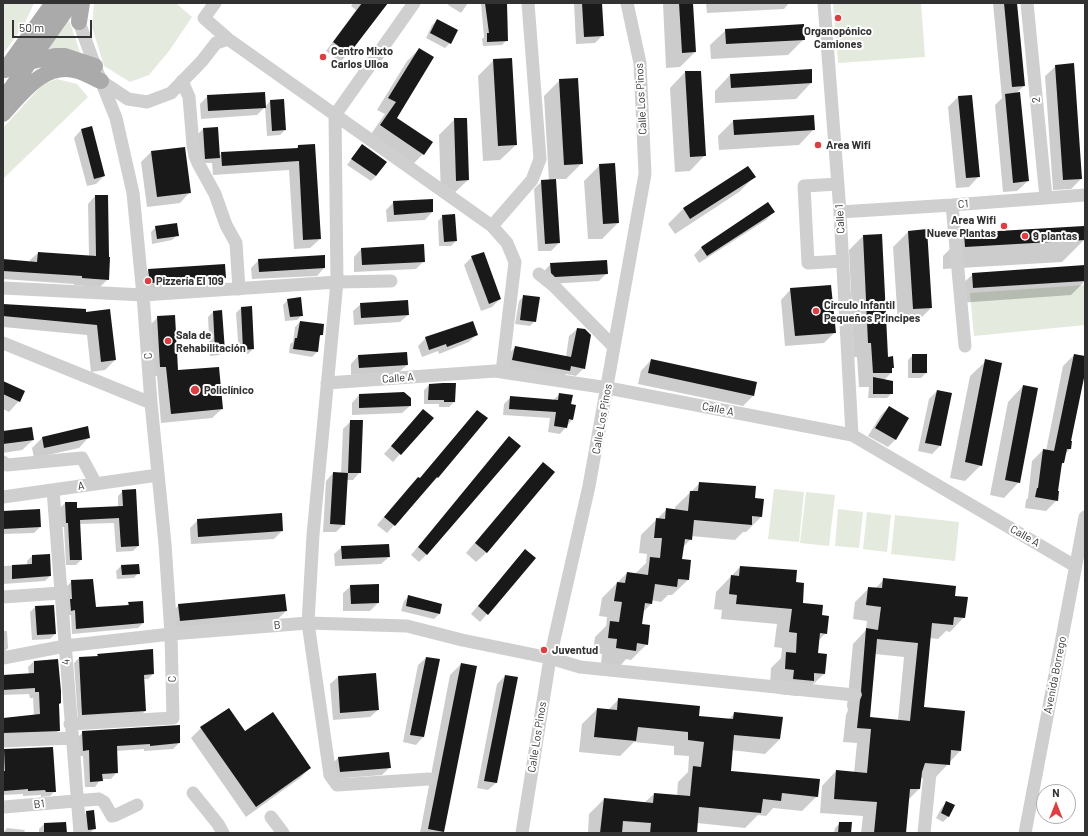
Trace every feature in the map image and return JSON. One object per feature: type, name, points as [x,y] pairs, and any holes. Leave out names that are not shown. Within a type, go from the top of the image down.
[{"type":"main road","points":[[3,100],[72,3]]},
{"type":"main road","points":[[79,22],[82,3]]},
{"type":"main road","points":[[5,70],[49,7]]},
{"type":"main road","points":[[5,70],[54,56],[65,56],[95,66]]},
{"type":"main road","points":[[3,114],[35,80],[51,71],[64,68],[77,70],[101,81]]},
{"type":"street","name":"C","points":[[70,724],[173,718],[171,634],[151,403],[144,295],[133,193],[116,118],[72,3]]},
{"type":"street","points":[[215,3],[204,18],[228,39],[492,226],[507,243],[515,262],[502,372]]},
{"type":"street","points":[[414,3],[335,115],[337,282],[313,535],[308,623],[330,775],[337,785],[429,779]]},
{"type":"street","points":[[492,226],[532,180],[540,159],[528,3]]},
{"type":"street","name":"Calle Los Pinos","points":[[522,833],[550,658],[589,486],[608,388],[645,174],[640,63],[627,3]]},
{"type":"street","name":"Calle 1","points":[[824,3],[840,212],[852,435]]},
{"type":"street","name":"2","points":[[1027,3],[1046,198]]},
{"type":"street","points":[[101,81],[128,100],[147,102],[171,93],[202,61],[216,43],[228,39]]},
{"type":"street","points":[[182,81],[189,97],[195,156],[215,194],[226,225],[236,243],[239,289]]},
{"type":"street","points":[[838,184],[804,186],[808,263],[843,261]]},
{"type":"street","name":"C1","points":[[840,212],[1085,195]]},
{"type":"street","points":[[952,205],[965,346]]},
{"type":"street","points":[[539,274],[554,286],[614,347]]},
{"type":"street","points":[[3,288],[144,295],[337,282],[391,281]]},
{"type":"street","points":[[3,343],[151,403]]},
{"type":"street","name":"Calle A","points":[[327,383],[495,371],[608,388],[852,435],[1075,566]]},
{"type":"street","points":[[3,462],[7,465],[82,458],[96,484]]},
{"type":"street","name":"A","points":[[3,497],[158,475]]},
{"type":"street","name":"4","points":[[53,490],[70,724],[80,833]]},
{"type":"street","name":"Avenida Borrego","points":[[1025,833],[1085,517]]},
{"type":"street","points":[[3,597],[61,593]]},
{"type":"street","name":"B","points":[[3,658],[65,646],[171,634],[308,623],[407,626],[462,640],[550,658],[580,667],[854,695]]},
{"type":"street","points":[[3,741],[72,738]]},
{"type":"street","points":[[924,833],[930,773]]},
{"type":"street","points":[[193,793],[218,824],[223,833]]},
{"type":"street","name":"B1","points":[[3,808],[99,799],[104,802],[112,816],[137,805]]},
{"type":"street","points":[[271,817],[282,833]]},
{"type":"shaded area","points":[[3,3],[34,3],[24,25],[3,54]]},
{"type":"shaded area","points":[[94,3],[176,3],[192,17],[169,51],[149,75],[130,82],[104,66],[92,27]]},
{"type":"shaded area","points":[[833,3],[921,3],[925,57],[838,63]]},
{"type":"shaded area","points":[[68,17],[80,52],[48,49]]},
{"type":"shaded area","points":[[57,79],[77,84],[88,97],[3,179],[3,128],[42,85]]},
{"type":"shaded area","points":[[1085,285],[1085,325],[974,336],[970,293]]},
{"type":"shaded area","points":[[774,489],[804,492],[799,542],[768,539]]},
{"type":"shaded area","points":[[806,492],[835,495],[829,546],[800,543]]},
{"type":"shaded area","points":[[838,509],[863,512],[859,548],[835,546]]},
{"type":"shaded area","points":[[867,512],[891,515],[887,552],[863,549]]},
{"type":"shaded area","points":[[895,515],[959,522],[955,561],[891,554]]},
{"type":"building","points":[[362,3],[388,3],[349,54],[333,42]]},
{"type":"building","points":[[485,3],[507,3],[508,41],[487,42],[487,33],[489,33]]},
{"type":"building","points":[[582,3],[602,3],[604,36],[584,37]]},
{"type":"building","points":[[679,3],[693,3],[696,52],[682,53]]},
{"type":"building","points":[[1004,3],[1017,3],[1025,86],[1012,87]]},
{"type":"building","points":[[437,19],[458,30],[451,44],[430,33]]},
{"type":"building","points":[[804,24],[805,40],[726,44],[725,29]]},
{"type":"building","points":[[419,48],[434,57],[397,118],[433,142],[424,155],[380,125],[396,102],[388,98]]},
{"type":"building","points":[[512,58],[517,145],[498,146],[493,59]]},
{"type":"building","points":[[1074,63],[1082,179],[1063,180],[1055,65]]},
{"type":"building","points":[[812,69],[812,83],[731,88],[730,74]]},
{"type":"building","points":[[685,71],[701,71],[706,156],[690,157]]},
{"type":"building","points":[[578,78],[583,164],[564,165],[559,79]]},
{"type":"building","points":[[265,92],[266,108],[208,111],[207,95]]},
{"type":"building","points":[[1020,92],[1029,181],[1013,183],[1005,94]]},
{"type":"building","points":[[972,95],[980,177],[966,178],[958,96]]},
{"type":"building","points":[[284,99],[286,130],[272,131],[270,100]]},
{"type":"building","points":[[814,115],[815,130],[734,135],[733,120]]},
{"type":"building","points":[[454,118],[467,118],[469,180],[456,181]]},
{"type":"building","points":[[92,126],[105,176],[94,179],[81,129]]},
{"type":"building","points":[[218,127],[220,158],[205,159],[203,128]]},
{"type":"building","points":[[315,144],[321,239],[303,240],[299,161],[222,166],[221,152],[298,148],[298,145]]},
{"type":"building","points":[[362,144],[387,162],[376,176],[351,159]]},
{"type":"building","points":[[185,147],[191,193],[157,197],[151,151]]},
{"type":"building","points":[[615,163],[619,223],[603,224],[599,164]]},
{"type":"building","points":[[748,166],[756,177],[690,219],[683,208]]},
{"type":"building","points":[[556,179],[560,243],[545,244],[541,180]]},
{"type":"building","points":[[95,195],[108,195],[110,257],[109,280],[82,278],[82,276],[3,271],[3,259],[37,262],[38,252],[96,256]]},
{"type":"building","points":[[433,199],[433,212],[394,215],[393,201]]},
{"type":"building","points":[[768,202],[775,212],[707,256],[701,247]]},
{"type":"building","points":[[455,214],[457,241],[444,242],[442,215]]},
{"type":"building","points":[[177,223],[179,236],[157,239],[155,226]]},
{"type":"building","name":"9 plantas","points":[[1084,226],[1085,240],[965,247],[964,233]]},
{"type":"building","points":[[927,229],[932,308],[913,309],[908,231]]},
{"type":"building","points":[[882,234],[888,357],[893,356],[894,368],[892,368],[892,373],[873,373],[871,343],[868,343],[863,235]]},
{"type":"building","points":[[424,244],[425,262],[362,265],[361,248]]},
{"type":"building","points":[[484,252],[501,299],[489,304],[471,256]]},
{"type":"building","points":[[325,255],[325,268],[259,272],[258,259]]},
{"type":"building","points":[[607,260],[608,274],[555,277],[551,273],[550,263]]},
{"type":"building","points":[[225,264],[226,278],[150,283],[148,269]]},
{"type":"building","points":[[1085,265],[1085,281],[973,288],[972,273]]},
{"type":"building","points":[[831,285],[836,333],[795,336],[790,288]]},
{"type":"building","points":[[523,295],[540,297],[536,322],[520,320]]},
{"type":"building","points":[[301,297],[303,316],[290,317],[287,299]]},
{"type":"building","points":[[408,300],[409,315],[361,318],[360,303]]},
{"type":"building","points":[[3,304],[86,309],[86,312],[110,309],[116,360],[101,362],[97,325],[3,316]]},
{"type":"building","points":[[252,306],[254,349],[243,350],[241,307]]},
{"type":"building","points":[[222,310],[225,351],[215,351],[213,311]]},
{"type":"building","name":"Policlínico","points":[[175,315],[178,370],[219,367],[223,409],[171,414],[166,367],[160,367],[157,316]]},
{"type":"building","points":[[300,321],[324,324],[323,335],[320,335],[318,352],[293,349],[295,338],[297,338]]},
{"type":"building","points":[[473,321],[478,335],[447,347],[446,344],[429,350],[425,337]]},
{"type":"building","points":[[577,328],[585,329],[591,335],[585,369],[571,366],[570,371],[512,360],[515,346],[571,357]]},
{"type":"building","points":[[407,352],[408,365],[359,368],[358,355]]},
{"type":"building","points":[[912,354],[927,354],[927,373],[912,373]]},
{"type":"building","points":[[1074,354],[1085,356],[1085,373],[1071,441],[1071,449],[1067,449],[1064,463],[1062,463],[1058,501],[1035,497],[1038,488],[1043,449],[1054,451]]},
{"type":"building","points":[[651,359],[757,382],[754,396],[648,373]]},
{"type":"building","points":[[985,359],[1002,363],[982,466],[965,462]]},
{"type":"building","points":[[873,377],[893,381],[893,394],[873,394]]},
{"type":"building","points":[[3,381],[25,391],[20,402],[3,394]]},
{"type":"building","points":[[456,383],[455,402],[428,400],[429,384]]},
{"type":"building","points":[[1023,385],[1038,388],[1020,483],[1005,480]]},
{"type":"building","points":[[937,390],[952,393],[941,446],[925,443]]},
{"type":"building","points":[[404,392],[411,398],[411,406],[359,408],[359,394]]},
{"type":"building","points":[[559,393],[573,395],[571,404],[576,405],[573,420],[569,419],[567,428],[554,426],[556,412],[509,409],[510,396],[558,400]]},
{"type":"building","points":[[889,406],[909,418],[896,440],[875,428]]},
{"type":"building","points":[[423,409],[434,418],[401,455],[391,446]]},
{"type":"building","points":[[477,410],[488,418],[438,478],[437,477],[395,526],[384,517],[418,477],[420,478]]},
{"type":"building","points":[[350,420],[363,420],[361,473],[348,473]]},
{"type":"building","points":[[88,426],[90,438],[44,448],[42,437]]},
{"type":"building","points":[[32,427],[34,440],[3,444],[3,431]]},
{"type":"building","points":[[509,436],[521,446],[427,555],[418,547]]},
{"type":"building","points":[[543,462],[555,472],[487,553],[475,543]]},
{"type":"building","points":[[333,472],[348,473],[345,525],[330,524]]},
{"type":"building","points":[[699,482],[756,486],[755,498],[764,499],[762,517],[752,516],[752,525],[694,520],[692,540],[685,539],[682,559],[691,560],[689,580],[678,579],[677,587],[655,584],[652,604],[645,603],[642,624],[650,625],[648,645],[637,643],[636,651],[616,648],[617,639],[608,638],[610,621],[619,622],[622,602],[614,601],[617,582],[625,583],[627,572],[648,575],[650,557],[660,558],[662,538],[654,538],[656,518],[665,519],[666,508],[688,511],[690,491],[698,491]]},
{"type":"building","points":[[136,489],[139,546],[121,547],[119,518],[80,520],[82,560],[70,560],[65,502],[77,502],[77,508],[123,506],[122,490]]},
{"type":"building","points":[[40,509],[41,527],[3,529],[3,511]]},
{"type":"building","points":[[282,513],[283,531],[198,537],[197,519]]},
{"type":"building","points":[[389,544],[390,557],[342,559],[341,546]]},
{"type":"building","points":[[525,549],[536,558],[488,615],[478,606]]},
{"type":"building","points":[[50,554],[51,576],[12,579],[12,565],[32,564],[32,555]]},
{"type":"building","points":[[139,564],[140,574],[122,575],[121,565]]},
{"type":"building","points":[[740,566],[797,570],[796,582],[804,583],[803,603],[823,605],[822,615],[829,616],[827,634],[820,633],[818,653],[827,654],[825,674],[814,673],[814,681],[793,679],[794,670],[785,669],[786,652],[796,653],[797,633],[789,632],[792,609],[736,604],[737,595],[729,594],[731,575],[739,576]]},
{"type":"building","points":[[883,578],[956,586],[955,596],[968,597],[965,618],[954,617],[953,625],[932,623],[924,707],[965,711],[961,751],[951,750],[950,765],[925,763],[922,772],[920,789],[910,789],[906,833],[874,833],[877,802],[834,799],[836,770],[867,773],[871,729],[857,728],[860,700],[862,695],[861,691],[866,628],[878,630],[881,607],[866,605],[868,587],[882,588]],"holes":[[[877,639],[918,643],[910,721],[870,717]]]},
{"type":"building","points":[[93,579],[96,607],[129,605],[128,602],[143,601],[144,623],[76,629],[75,610],[71,611],[71,580]]},
{"type":"building","points":[[379,584],[379,603],[351,604],[350,585]]},
{"type":"building","points":[[285,594],[287,611],[180,621],[178,604]]},
{"type":"building","points":[[408,595],[442,604],[440,614],[406,606]]},
{"type":"building","points":[[54,605],[56,634],[37,635],[35,606]]},
{"type":"building","points":[[153,649],[154,674],[144,675],[146,711],[82,715],[79,657]]},
{"type":"building","points":[[426,657],[440,659],[424,737],[410,735]]},
{"type":"building","points":[[58,659],[61,691],[61,703],[59,704],[60,731],[3,733],[3,718],[40,714],[39,692],[35,692],[35,688],[3,690],[3,675],[34,673],[34,661]]},
{"type":"building","points":[[461,663],[477,666],[444,832],[428,829]]},
{"type":"building","points":[[376,673],[379,710],[340,713],[338,676]]},
{"type":"building","points":[[505,675],[518,677],[497,783],[484,781]]},
{"type":"building","points":[[618,698],[700,706],[699,716],[733,719],[734,712],[783,717],[780,739],[734,735],[731,771],[820,779],[818,797],[782,793],[781,801],[763,799],[761,813],[699,807],[697,833],[650,833],[651,823],[623,821],[622,833],[600,833],[604,798],[653,803],[654,793],[690,796],[693,766],[701,767],[704,742],[688,740],[688,732],[638,727],[636,741],[594,737],[597,708],[617,710]]},
{"type":"building","points":[[229,708],[245,731],[273,712],[311,768],[256,807],[200,727]]},
{"type":"building","points":[[180,725],[180,743],[150,746],[150,744],[117,746],[118,773],[102,774],[103,781],[90,782],[89,750],[83,751],[82,731]]},
{"type":"building","points":[[53,747],[56,792],[46,792],[45,790],[28,791],[28,789],[4,791],[4,749]]},
{"type":"building","points":[[389,752],[391,768],[340,772],[338,757]]},
{"type":"building","points":[[946,801],[955,805],[949,817],[941,813]]},
{"type":"building","points":[[94,810],[96,829],[88,830],[86,811]]},
{"type":"building","points":[[66,822],[67,833],[44,833],[44,823]]},
{"type":"building","points":[[839,822],[852,822],[851,833],[838,833]]},
{"type":"place","name":"Organopónico Camiones","points":[[838,18]]},
{"type":"place","name":"Centro Mixto Carlos Ulloa","points":[[323,57]]},
{"type":"place","name":"Area Wifi","points":[[818,145]]},
{"type":"place","name":"Area Wifi Nueve Plantas","points":[[1004,226]]},
{"type":"place","name":"9 plantas","points":[[1025,236]]},
{"type":"place","name":"Pizzería El 109","points":[[148,281]]},
{"type":"place","name":"Círculo Infantil Pequeños Principes","points":[[816,311]]},
{"type":"place","name":"Sala de Rehabilitación","points":[[168,341]]},
{"type":"place","name":"Policlínico","points":[[195,390]]},
{"type":"place","name":"Juventud","points":[[544,650]]}]
